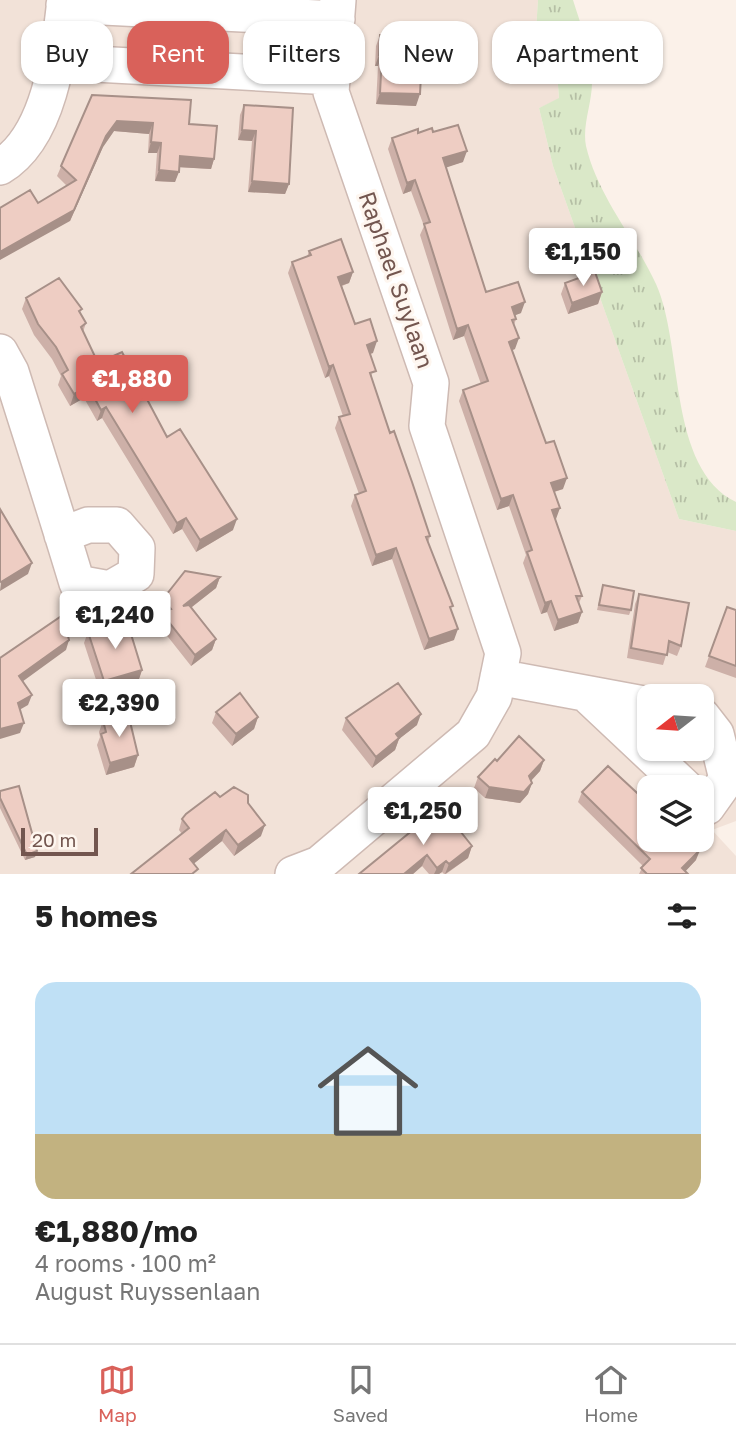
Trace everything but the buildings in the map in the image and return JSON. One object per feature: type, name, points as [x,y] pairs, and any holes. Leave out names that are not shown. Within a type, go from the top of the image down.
[{"type":"street","points":[[63,21],[65,3],[338,9]]},
{"type":"street","points":[[113,65],[243,72]]},
{"type":"street","points":[[0,167],[29,138],[50,84]]},
{"type":"street","name":"Raphael Suylaan","points":[[293,874],[318,864],[473,734],[494,697],[503,653],[427,426],[431,383],[331,92],[332,84]]},
{"type":"street","points":[[0,352],[11,372],[62,536]]},
{"type":"street","points":[[498,677],[637,703]]},
{"type":"street","points":[[586,694],[672,775]]},
{"type":"street","points":[[714,731],[727,779],[714,797]]},
{"type":"shaded area","points":[[0,0],[538,0],[537,21],[492,21],[492,84],[558,84],[559,99],[539,108],[553,166],[679,519],[736,531],[736,821],[714,829],[714,775],[637,775],[637,852],[714,852],[714,832],[736,856],[736,874],[0,874]]},
{"type":"green space","points":[[538,0],[573,0],[580,21],[537,21]]},
{"type":"green space","points":[[558,84],[592,84],[585,138],[592,165],[608,200],[656,284],[665,310],[688,434],[698,462],[714,485],[736,502],[736,531],[679,519],[553,166],[539,108],[559,98]]}]
